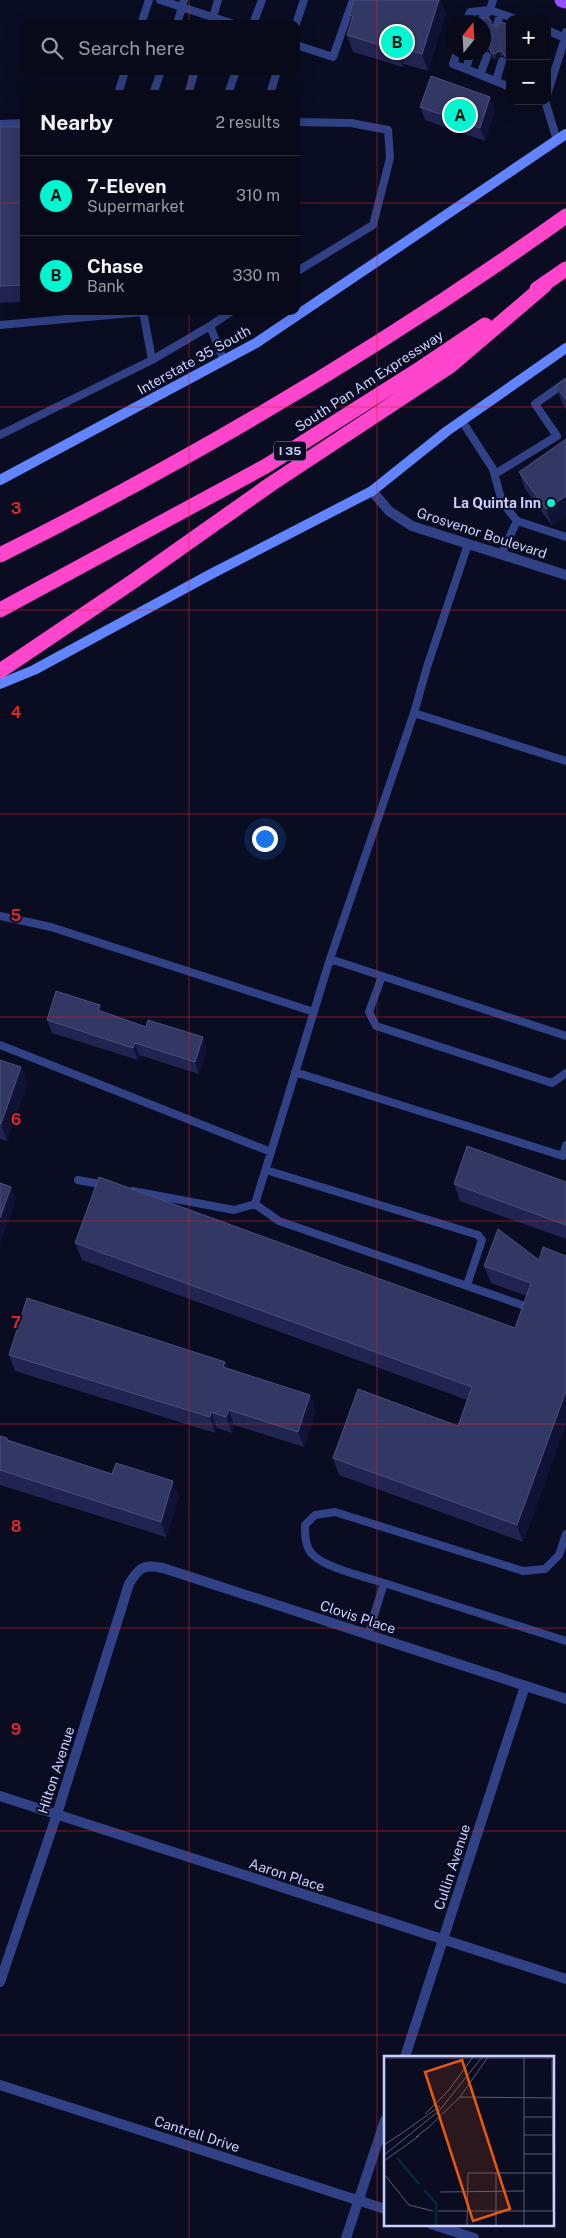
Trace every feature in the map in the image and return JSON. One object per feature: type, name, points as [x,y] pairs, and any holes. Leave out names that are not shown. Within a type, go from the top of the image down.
[{"type":"highway","name":"South Pan Am Expressway","points":[[0,555],[69,520],[260,414],[370,347],[502,262],[566,216]]},
{"type":"highway","name":"South Pan Am Expressway","points":[[0,610],[266,466],[421,368],[566,269]]},
{"type":"highway","points":[[0,671],[271,484],[450,366],[545,284]]},
{"type":"highway","points":[[0,544],[69,520]]},
{"type":"main road","points":[[562,0],[566,1]]},
{"type":"main road","name":"Interstate 35 South","points":[[300,313],[563,136]]},
{"type":"main road","name":"Interstate 35 South","points":[[0,480],[256,343],[298,315]]},
{"type":"main road","points":[[0,684],[34,670],[213,573],[372,491],[462,421],[566,348]]},
{"type":"street","name":"Grosvenor Boulevard","points":[[372,491],[389,511],[412,526],[566,575]]},
{"type":"street","name":"Clovis Place","points":[[141,1568],[151,1566],[163,1568],[566,1699]]},
{"type":"street","name":"Hilton Avenue","points":[[0,1982],[57,1814],[129,1584],[141,1568]]},
{"type":"street","name":"Cullin Avenue","points":[[405,2056],[526,1686]]},
{"type":"street","name":"Aaron Place","points":[[0,1796],[566,1979]]},
{"type":"street","name":"Cantrell Drive","points":[[0,2085],[384,2209]]},
{"type":"street","points":[[346,2238],[384,2123]]},
{"type":"street","points":[[437,2226],[474,2238]]},
{"type":"lane","points":[[142,20],[149,0]]},
{"type":"lane","points":[[160,0],[183,3],[212,20],[218,0]]},
{"type":"lane","points":[[254,20],[262,0]]},
{"type":"lane","points":[[297,20],[304,0]]},
{"type":"lane","points":[[300,46],[333,57],[353,0]]},
{"type":"lane","points":[[486,15],[490,10],[493,0]]},
{"type":"lane","points":[[177,20],[183,3]]},
{"type":"lane","points":[[469,15],[470,12],[490,10],[506,16]]},
{"type":"lane","points":[[497,25],[500,14]]},
{"type":"lane","points":[[551,31],[566,35],[551,82]]},
{"type":"lane","points":[[454,60],[453,64],[506,85]]},
{"type":"lane","points":[[466,69],[469,60]]},
{"type":"lane","points":[[480,75],[486,60]]},
{"type":"lane","points":[[496,81],[502,61]]},
{"type":"lane","points":[[119,90],[124,75]]},
{"type":"lane","points":[[155,90],[160,75]]},
{"type":"lane","points":[[189,90],[194,75]]},
{"type":"lane","points":[[229,90],[235,75]]},
{"type":"lane","points":[[271,90],[276,75]]},
{"type":"lane","points":[[547,105],[563,136]]},
{"type":"lane","points":[[300,122],[351,123],[388,130],[390,158],[373,225],[300,270]]},
{"type":"lane","points":[[0,124],[20,124]]},
{"type":"lane","points":[[0,325],[102,315]]},
{"type":"lane","points":[[144,315],[152,360]]},
{"type":"lane","points":[[0,435],[152,360],[226,315]]},
{"type":"lane","points":[[210,326],[224,360]]},
{"type":"lane","points":[[495,474],[557,436],[536,404],[566,382]]},
{"type":"lane","points":[[462,421],[493,468],[502,502],[517,521],[566,537]]},
{"type":"lane","points":[[501,555],[517,521]]},
{"type":"lane","points":[[255,1204],[330,959],[414,713],[427,667],[468,544]]},
{"type":"lane","points":[[414,713],[566,761]]},
{"type":"lane","points":[[0,916],[51,927],[314,1012]]},
{"type":"lane","points":[[330,959],[566,1036]]},
{"type":"lane","points":[[382,976],[370,1012],[376,1026],[552,1083],[566,1072]]},
{"type":"lane","points":[[0,1044],[271,1152]]},
{"type":"lane","points":[[295,1072],[562,1156],[566,1145]]},
{"type":"lane","points":[[266,1170],[478,1235],[482,1240],[468,1285]]},
{"type":"lane","points":[[78,1180],[117,1188]]},
{"type":"lane","points":[[126,1189],[234,1210],[255,1204]]},
{"type":"lane","points":[[255,1204],[279,1221],[522,1305]]},
{"type":"lane","points":[[566,1534],[559,1555],[546,1569],[522,1571],[335,1512],[315,1515],[305,1525],[305,1539],[312,1554],[325,1563],[566,1641]]},
{"type":"lane","points":[[368,1635],[384,1583]]},
{"type":"building","points":[[354,0],[439,0],[422,54],[398,47],[396,50],[347,35],[353,16],[349,15]]},
{"type":"building","points":[[491,21],[493,26],[497,26],[501,22],[506,24],[506,58],[502,51],[495,54],[491,53]]},
{"type":"building","points":[[431,76],[490,97],[480,128],[420,107]]},
{"type":"building","points":[[0,127],[20,127],[20,285],[0,286]]},
{"type":"building","points":[[566,379],[566,400],[556,386]]},
{"type":"building","points":[[566,439],[566,496],[546,509],[519,472]]},
{"type":"building","points":[[56,991],[100,1005],[98,1010],[146,1027],[148,1020],[203,1037],[195,1062],[135,1043],[133,1048],[47,1020]]},
{"type":"building","points":[[0,1060],[21,1067],[1,1124],[0,1124]]},
{"type":"building","points":[[467,1146],[566,1182],[566,1225],[454,1184]]},
{"type":"building","points":[[99,1177],[515,1328],[531,1283],[484,1266],[498,1229],[539,1260],[543,1247],[566,1256],[566,1391],[517,1525],[333,1458],[358,1389],[458,1426],[472,1387],[75,1243]]},
{"type":"building","points":[[0,1183],[11,1187],[0,1218]]},
{"type":"building","points":[[27,1298],[225,1362],[223,1367],[310,1395],[298,1432],[229,1410],[226,1417],[211,1412],[210,1417],[9,1355]]},
{"type":"building","points":[[0,1436],[7,1438],[7,1440],[112,1474],[116,1463],[173,1481],[161,1522],[0,1470]]},
{"type":"place","name":"Chase","points":[[397,42]]},
{"type":"place","name":"7-Eleven","points":[[460,115]]},
{"type":"place","name":"La Quinta Inn","points":[[551,503]]}]
